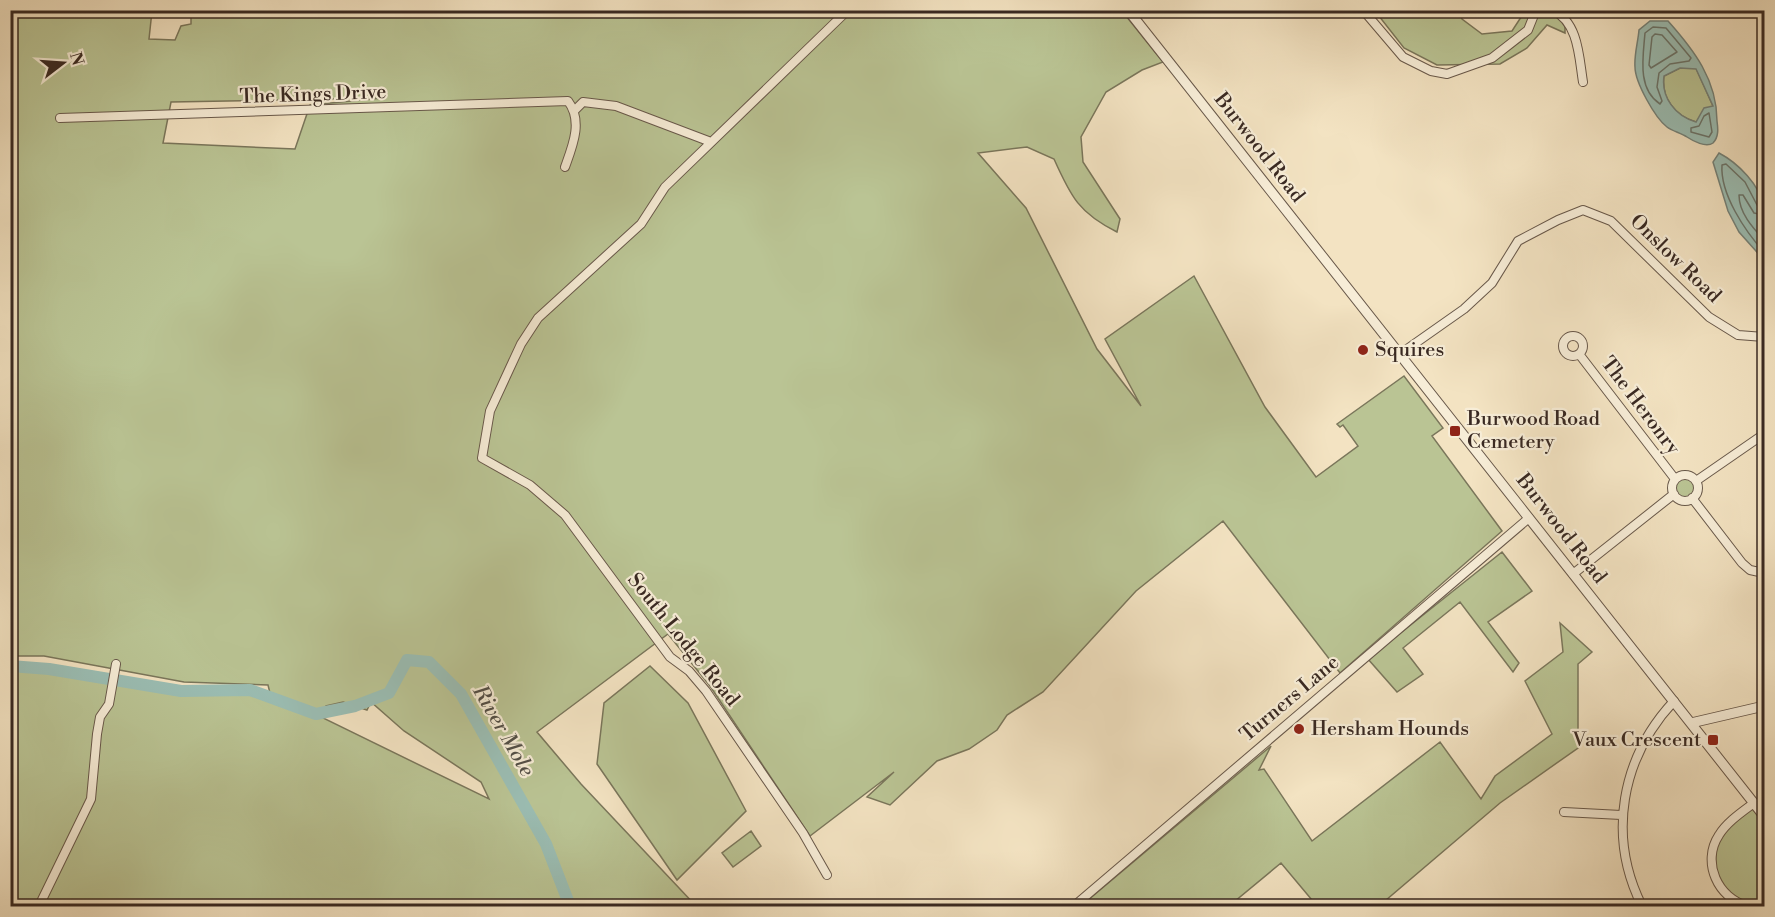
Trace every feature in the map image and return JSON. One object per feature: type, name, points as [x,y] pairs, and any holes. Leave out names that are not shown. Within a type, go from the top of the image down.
[{"type":"street","points":[[711,142],[848,10]]},
{"type":"street","name":"Burwood Road","points":[[1128,10],[1764,816]]},
{"type":"street","points":[[1363,10],[1403,57],[1431,71],[1447,74],[1469,69],[1492,58],[1528,30],[1536,10]]},
{"type":"street","points":[[1553,10],[1560,14],[1575,36],[1583,82]]},
{"type":"street","points":[[566,167],[577,129],[575,110],[568,101]]},
{"type":"street","name":"The Kings Drive","points":[[60,118],[568,101],[616,106],[711,142]]},
{"type":"street","points":[[575,110],[583,102]]},
{"type":"street","name":"South Lodge Road","points":[[711,142],[664,187],[641,224],[538,318],[521,344],[490,411],[482,458],[530,485],[565,515],[670,657],[689,671],[719,709],[803,833],[827,875]]},
{"type":"street","name":"Onslow Road","points":[[1400,354],[1464,309],[1492,283],[1518,241],[1583,210],[1611,221],[1709,317],[1738,335],[1764,338]]},
{"type":"street","name":"The Heronry","points":[[1579,354],[1675,479]]},
{"type":"street","points":[[1696,481],[1764,434]]},
{"type":"street","points":[[1685,474],[1696,481],[1698,489],[1692,498],[1683,501],[1674,494],[1672,487],[1675,479],[1685,474]]},
{"type":"street","points":[[1573,574],[1674,494]]},
{"type":"street","points":[[1692,498],[1742,563],[1750,570],[1764,573]]},
{"type":"street","name":"Turners Lane","points":[[1074,906],[1529,518]]},
{"type":"street","points":[[39,906],[91,799],[100,717],[109,704],[116,664]]},
{"type":"street","points":[[1641,906],[1625,862],[1621,815],[1627,783],[1643,743],[1656,720],[1674,700]]},
{"type":"street","points":[[1691,723],[1764,706]]},
{"type":"street","points":[[1748,906],[1735,901],[1722,890],[1711,862],[1713,846],[1720,833],[1754,803]]},
{"type":"street","points":[[1564,812],[1621,815]]},
{"type":"green space","points":[[191,10],[1122,11],[1163,62],[1142,70],[1106,92],[1081,137],[1083,162],[1120,219],[1117,232],[1094,218],[1078,203],[1071,194],[1054,159],[1027,147],[978,153],[1026,208],[1097,349],[1141,406],[1105,339],[1194,276],[1265,407],[1316,477],[1358,446],[1343,425],[1340,427],[1337,424],[1404,376],[1443,428],[1432,436],[1502,531],[1340,673],[1223,521],[1136,591],[1043,692],[1007,715],[997,730],[969,749],[937,761],[890,805],[867,797],[894,772],[810,836],[710,686],[668,634],[537,732],[581,784],[696,906],[11,906],[10,666],[49,669],[181,691],[250,690],[271,697],[268,685],[184,682],[44,656],[11,656],[11,11],[152,11],[149,39],[175,40],[181,26],[191,24]],"holes":[[[383,98],[310,105],[295,149],[163,143],[171,102]],[[343,702],[367,710],[371,702],[404,731],[481,782],[489,799],[321,717],[326,706]]]},
{"type":"green space","points":[[1375,11],[1459,11],[1462,19],[1482,34],[1512,31],[1525,11],[1557,11],[1565,16],[1565,33],[1547,25],[1527,48],[1500,64],[1437,65],[1404,48]]},
{"type":"green space","points":[[1680,68],[1696,68],[1713,106],[1696,122],[1676,111],[1667,99],[1664,76]]},
{"type":"green space","points":[[1685,477],[1693,480],[1696,488],[1693,496],[1685,499],[1677,496],[1674,488],[1677,480]]},
{"type":"green space","points":[[1502,552],[1532,591],[1488,622],[1519,663],[1513,672],[1460,602],[1403,648],[1423,674],[1397,692],[1368,659]]},
{"type":"green space","points":[[1560,623],[1592,652],[1578,664],[1578,748],[1500,803],[1379,906],[1317,906],[1281,863],[1229,906],[1081,906],[1271,746],[1259,770],[1264,769],[1312,841],[1440,742],[1481,799],[1495,776],[1552,734],[1525,681],[1563,652]]},
{"type":"green space","points":[[650,666],[688,703],[746,811],[677,880],[597,764],[604,703]]},
{"type":"green space","points":[[1752,808],[1764,824],[1764,901],[1751,903],[1739,901],[1729,894],[1722,885],[1716,861],[1721,836],[1731,824]]},
{"type":"green space","points":[[751,831],[761,846],[733,867],[722,853]]},
{"type":"water","points":[[1650,21],[1668,21],[1695,55],[1708,79],[1716,106],[1718,132],[1713,143],[1707,145],[1700,143],[1669,128],[1652,108],[1636,74],[1635,58],[1639,30]],"holes":[[[1680,68],[1696,69],[1713,106],[1704,108],[1696,122],[1682,115],[1671,105],[1664,84],[1664,76]]]},
{"type":"water","points":[[1719,153],[1747,176],[1762,199],[1766,220],[1764,260],[1739,232],[1728,211],[1713,162]]},
{"type":"waterway","name":"River Mole","points":[[10,666],[49,669],[181,691],[250,690],[316,714],[355,706],[389,693],[407,660],[429,662],[461,694],[546,844],[570,906]]},
{"type":"place","name":"Squires","points":[[1363,350]]},
{"type":"place","name":"Burwood Road Cemetery","points":[[1455,431]]},
{"type":"place","name":"Hersham Hounds","points":[[1299,729]]},
{"type":"place","name":"Vaux Crescent","points":[[1713,740]]}]
